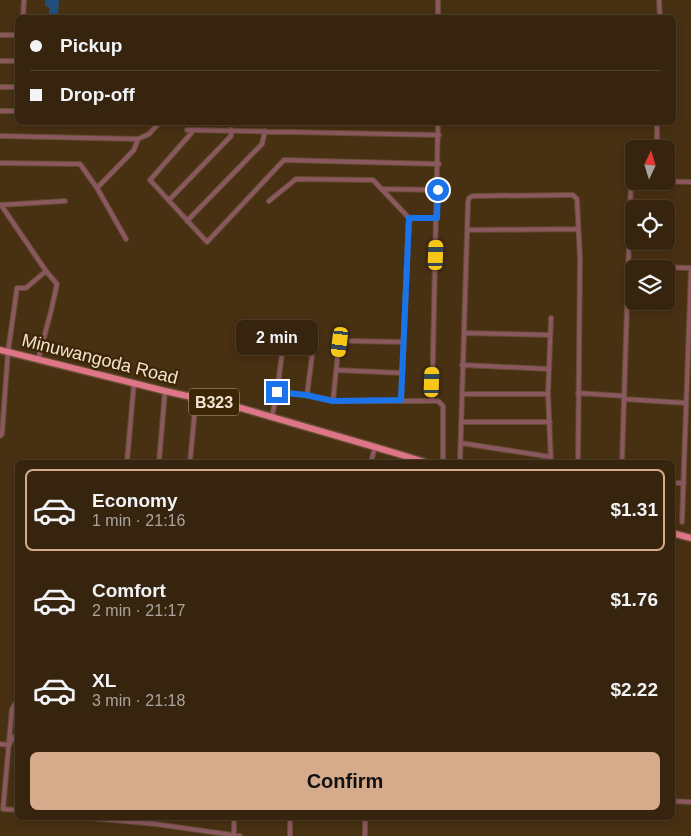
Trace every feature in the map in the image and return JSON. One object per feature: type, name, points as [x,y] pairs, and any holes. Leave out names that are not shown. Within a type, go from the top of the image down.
[{"type":"main road","name":"Minuwangoda Road","points":[[0,350],[272,417],[419,460]]},
{"type":"main road","points":[[675,534],[691,538]]},
{"type":"street","points":[[23,15],[24,0]]},
{"type":"street","points":[[438,0],[438,15]]},
{"type":"street","points":[[659,0],[660,15]]},
{"type":"street","points":[[0,35],[15,35]]},
{"type":"street","points":[[0,60],[15,61]]},
{"type":"street","points":[[0,87],[15,87]]},
{"type":"street","points":[[0,111],[15,111]]},
{"type":"street","points":[[0,136],[138,138],[149,134],[157,125]]},
{"type":"street","points":[[432,401],[438,125]]},
{"type":"street","points":[[657,125],[657,140]]},
{"type":"street","points":[[187,130],[438,135]]},
{"type":"street","points":[[194,130],[150,180],[207,242],[284,160],[438,164]]},
{"type":"street","points":[[169,200],[231,136],[231,130]]},
{"type":"street","points":[[187,221],[262,144],[265,131]]},
{"type":"street","points":[[97,188],[134,150],[138,138]]},
{"type":"street","points":[[0,163],[80,164],[97,188],[126,239]]},
{"type":"street","points":[[269,201],[296,179],[373,180],[409,218],[401,400]]},
{"type":"street","points":[[675,182],[691,182]]},
{"type":"street","points":[[382,189],[438,190]]},
{"type":"street","points":[[628,260],[631,190]]},
{"type":"street","points":[[460,460],[469,198],[473,196],[573,195],[577,198],[580,259],[578,460]]},
{"type":"street","points":[[1,205],[65,201]]},
{"type":"street","points":[[1,205],[57,284],[52,311],[38,360]]},
{"type":"street","points":[[409,218],[437,218]]},
{"type":"street","points":[[467,230],[578,229]]},
{"type":"street","points":[[675,267],[691,268],[682,522]]},
{"type":"street","points":[[0,436],[2,434],[8,352],[17,288],[26,288],[46,271]]},
{"type":"street","points":[[622,460],[627,310]]},
{"type":"street","points":[[551,318],[548,394],[551,460]]},
{"type":"street","points":[[464,332],[550,335]]},
{"type":"street","points":[[272,417],[284,339]]},
{"type":"street","points":[[333,401],[340,342]]},
{"type":"street","points":[[351,342],[404,342]]},
{"type":"street","points":[[306,395],[313,348]]},
{"type":"street","points":[[462,366],[549,369]]},
{"type":"street","points":[[336,370],[402,373]]},
{"type":"street","points":[[127,460],[134,383]]},
{"type":"street","points":[[159,460],[165,391]]},
{"type":"street","points":[[277,392],[306,395],[333,401],[438,401],[443,406],[443,460]]},
{"type":"street","points":[[578,393],[686,403]]},
{"type":"street","points":[[462,394],[548,394]]},
{"type":"street","points":[[190,460],[196,398]]},
{"type":"street","points":[[462,422],[550,422]]},
{"type":"street","points":[[461,444],[551,456]]},
{"type":"street","points":[[372,460],[375,446]]},
{"type":"street","points":[[675,483],[684,484]]},
{"type":"street","points":[[15,704],[12,709],[3,809],[15,810]]},
{"type":"street","points":[[9,745],[13,737],[15,737]]},
{"type":"street","points":[[0,744],[9,745]]},
{"type":"street","points":[[675,801],[691,802]]},
{"type":"street","points":[[112,820],[155,824],[218,835],[240,836]]},
{"type":"street","points":[[155,824],[156,820]]},
{"type":"street","points":[[234,820],[234,836]]},
{"type":"street","points":[[290,820],[290,836]]},
{"type":"street","points":[[365,820],[365,836]]},
{"type":"water","points":[[45,0],[59,0],[58,15],[49,15],[49,7],[45,6]]},
{"type":"route","points":[[277,392],[306,395],[333,401],[401,400],[409,218],[437,218],[438,190]]}]
